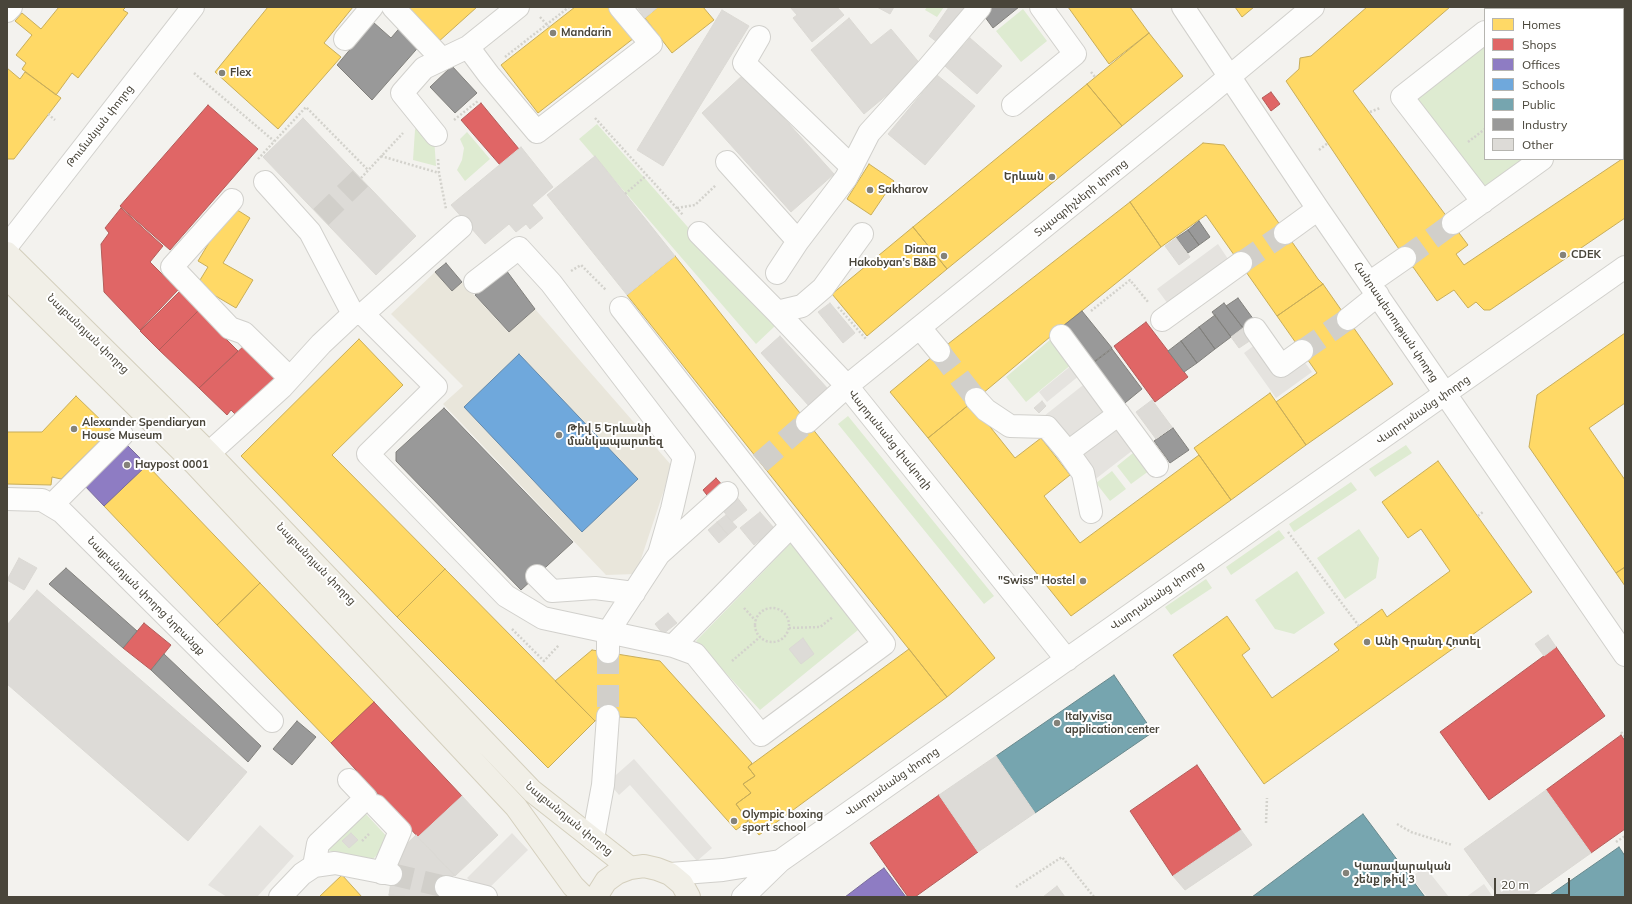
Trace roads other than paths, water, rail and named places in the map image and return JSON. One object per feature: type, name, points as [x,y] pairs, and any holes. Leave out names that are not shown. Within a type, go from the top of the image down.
[{"type":"main road","name":"Նալբանդյան փողոց","points":[[7,253],[209,453],[532,791],[630,868]]},
{"type":"main road","name":"Նալբանդյան փողոց","points":[[7,278],[196,465],[516,806],[573,886],[584,897]]},
{"type":"main road","points":[[596,897],[606,881],[617,873],[630,868],[644,866],[670,874],[682,884],[689,897]]},
{"type":"street","points":[[7,11],[11,7]]},
{"type":"street","name":"Թումանյան փողոց","points":[[7,246],[193,7]]},
{"type":"street","points":[[345,39],[372,7]]},
{"type":"street","points":[[393,7],[442,59]]},
{"type":"street","points":[[468,47],[537,132],[651,44],[620,7]]},
{"type":"street","points":[[777,273],[798,241],[849,172],[869,133],[928,68],[980,7]]},
{"type":"street","points":[[1013,105],[1075,54],[1041,7]]},
{"type":"street","name":"Հանրապետության փողոց","points":[[1183,7],[1318,209],[1625,655]]},
{"type":"street","name":"Տպագրիչների փողոց","points":[[807,422],[847,386],[1230,77],[1313,7]]},
{"type":"street","points":[[436,135],[402,93],[424,68],[468,47],[505,11]]},
{"type":"street","points":[[1483,202],[1402,97],[1484,33]]},
{"type":"street","points":[[759,37],[744,63],[849,172]]},
{"type":"street","points":[[1453,223],[1541,160]]},
{"type":"street","points":[[732,168],[798,241]]},
{"type":"street","points":[[265,182],[316,224],[358,314],[436,387],[368,454],[506,596],[543,618],[608,642],[673,646],[695,654],[761,735],[884,644],[792,526],[744,478],[621,308]]},
{"type":"street","points":[[232,200],[172,267],[230,328],[244,333],[290,378]]},
{"type":"street","points":[[1285,233],[1318,209]]},
{"type":"street","points":[[209,453],[282,387],[321,344],[461,227]]},
{"type":"street","name":"Վարդանանց փակուղի","points":[[699,234],[777,312],[847,386],[1067,660]]},
{"type":"street","points":[[777,312],[802,306],[822,288],[862,234]]},
{"type":"street","points":[[475,282],[519,248],[551,283],[684,457],[672,509],[659,554]]},
{"type":"street","points":[[1348,319],[1373,289],[1405,258]]},
{"type":"street","points":[[1162,320],[1241,263]]},
{"type":"street","name":"Վարդանանց փողոց","points":[[670,874],[723,870],[780,861],[1445,395],[1625,267]]},
{"type":"street","points":[[920,328],[939,352]]},
{"type":"street","points":[[1255,329],[1281,366],[1302,351]]},
{"type":"street","points":[[1061,336],[1157,466]]},
{"type":"street","points":[[976,399],[986,410],[1010,426],[1046,427],[1068,452],[1083,473],[1091,512]]},
{"type":"street","points":[[1068,452],[1119,414]]},
{"type":"street","points":[[52,505],[122,435]]},
{"type":"street","points":[[608,642],[634,593],[659,554],[744,478]]},
{"type":"street","name":"Նալբանդյան փողոց նրբանցք","points":[[7,499],[42,500],[62,512],[272,721]]},
{"type":"street","points":[[673,646],[792,526]]},
{"type":"street","points":[[537,576],[552,591],[595,588],[634,593]]},
{"type":"street","points":[[593,839],[603,785],[608,716]]},
{"type":"street","points":[[314,866],[318,844],[366,798],[349,780]]},
{"type":"street","points":[[280,897],[302,874],[314,866],[335,864],[387,873],[400,831],[376,806]]},
{"type":"street","points":[[743,897],[780,861]]},
{"type":"street","points":[[446,887],[486,897]]},
{"type":"tunnel","points":[[321,217],[361,178]]},
{"type":"tunnel","points":[[1405,258],[1453,223]]},
{"type":"tunnel","points":[[1241,263],[1285,233]]},
{"type":"tunnel","points":[[1302,351],[1348,319]]},
{"type":"tunnel","points":[[939,351],[976,399]]},
{"type":"tunnel","points":[[760,463],[807,422]]},
{"type":"tunnel","points":[[608,652],[608,716]]},
{"type":"tunnel","points":[[391,874],[446,887]]},
{"type":"place","name":"Mandarin","points":[[553,33]]},
{"type":"place","name":"Flex","points":[[222,73]]},
{"type":"place","name":"Երևան","points":[[1052,177]]},
{"type":"place","name":"Sakharov","points":[[870,190]]},
{"type":"place","name":"CDEK","points":[[1563,255]]},
{"type":"place","name":"Diana Hakobyan’s B&B","points":[[944,256]]},
{"type":"place","name":"Alexander Spendiaryan House Museum","points":[[74,429]]},
{"type":"place","name":"Թիվ 5 Երևանի մանկապարտեզ","points":[[559,435]]},
{"type":"place","name":"Haypost 0001","points":[[127,465]]},
{"type":"place","name":"\"Swiss\" Hostel","points":[[1083,581]]},
{"type":"place","name":"Անի Գրանդ Հոտել","points":[[1367,642]]},
{"type":"place","name":"Italy visa application center","points":[[1057,723]]},
{"type":"place","name":"Olympic boxing sport school","points":[[734,821]]},
{"type":"place","name":"Կառավարական շենք թիվ 3","points":[[1346,873]]}]
